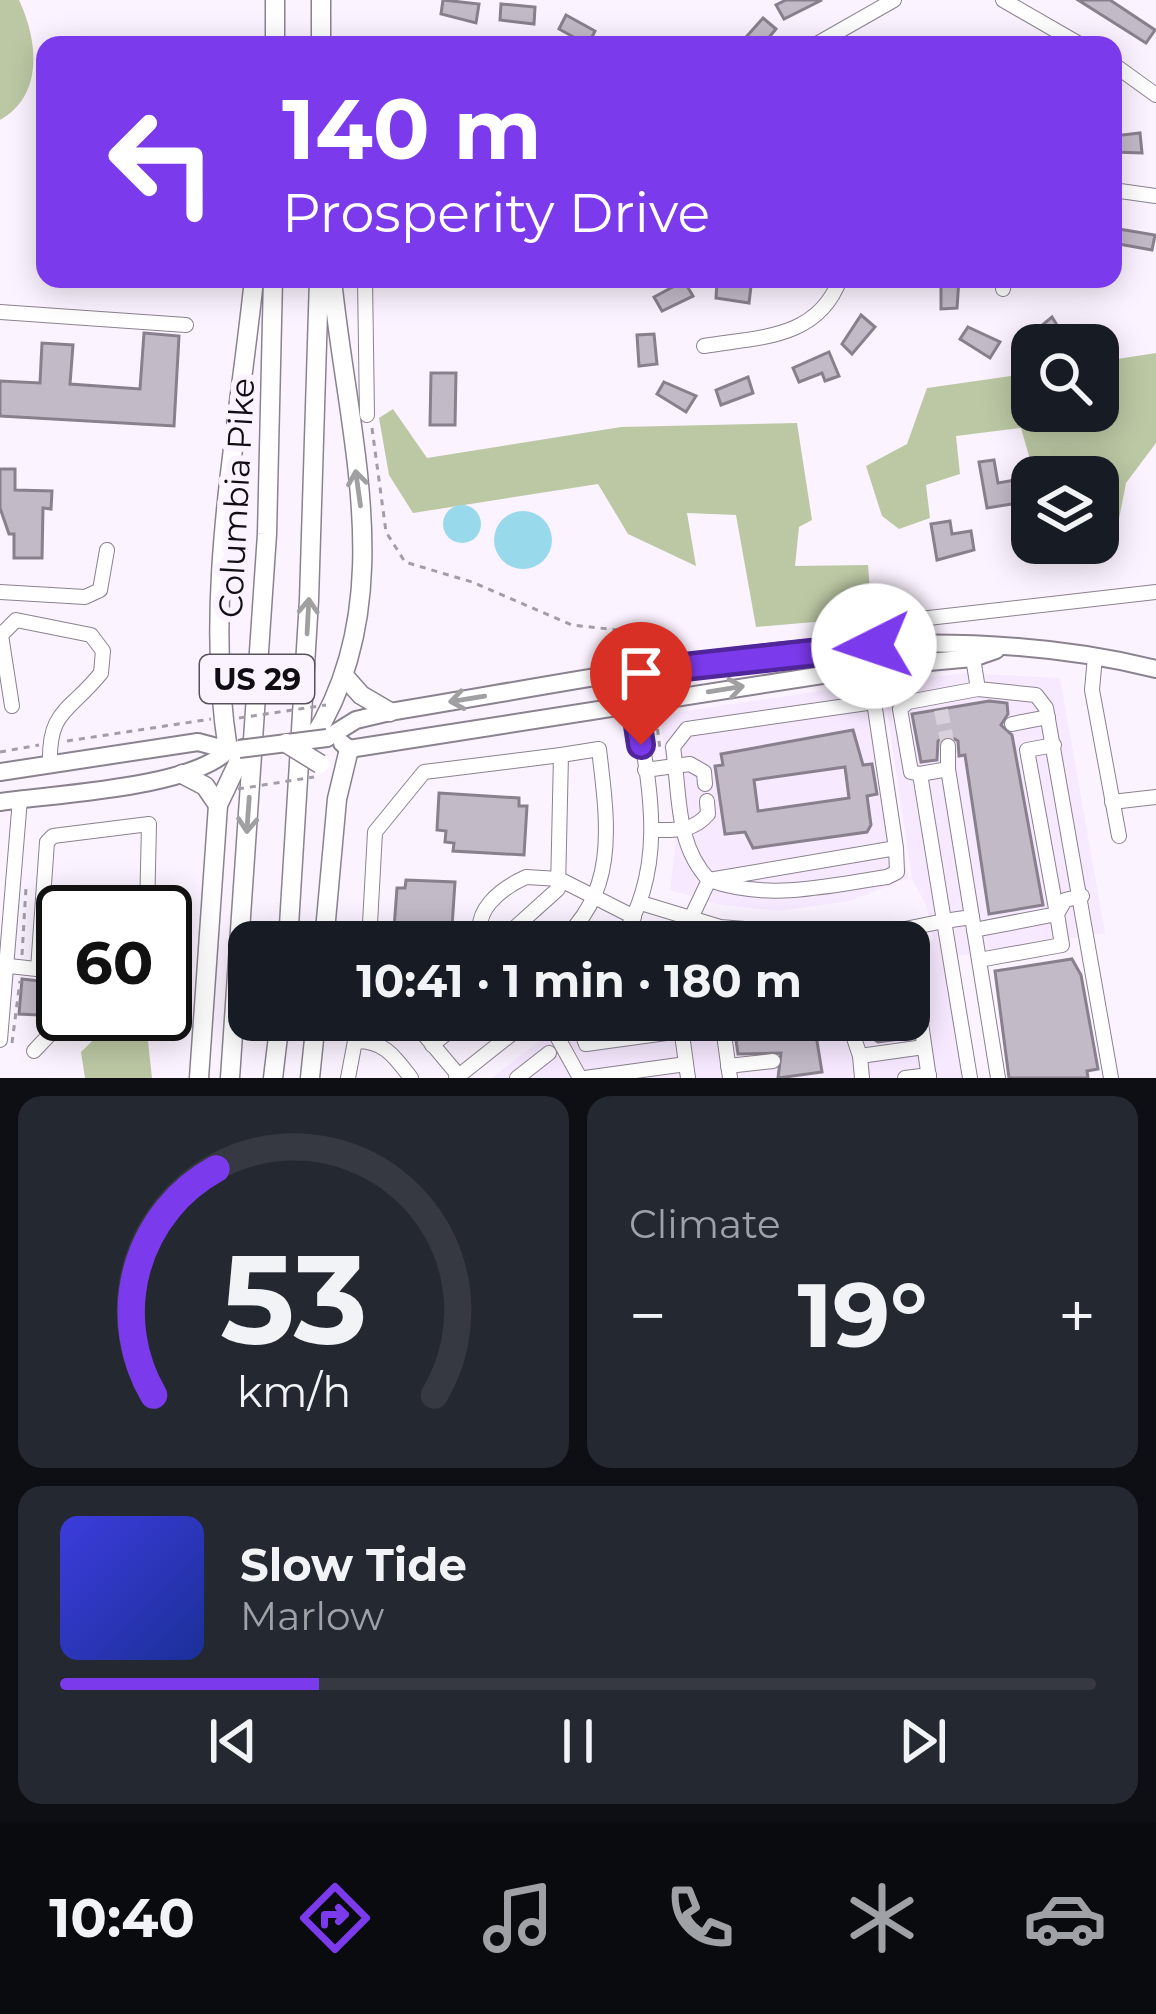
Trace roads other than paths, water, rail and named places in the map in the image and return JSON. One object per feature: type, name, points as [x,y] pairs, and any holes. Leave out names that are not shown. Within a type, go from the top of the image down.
[{"type":"highway","points":[[275,0],[275,36]]},
{"type":"highway","points":[[321,0],[321,36]]},
{"type":"highway","points":[[199,1078],[218,805],[238,752],[218,616],[253,288]]},
{"type":"highway","name":"Columbia Pike","points":[[230,1078],[267,534],[273,288]]},
{"type":"highway","name":"US 29","points":[[289,921],[309,600],[319,288]]},
{"type":"highway","points":[[326,921],[337,799],[327,710],[346,678],[364,572],[333,288]]},
{"type":"highway","points":[[346,678],[361,695],[390,712]]},
{"type":"highway","points":[[286,743],[331,775],[337,799]]},
{"type":"highway","points":[[182,774],[205,786],[218,805]]},
{"type":"highway","points":[[273,1078],[277,1041]]},
{"type":"highway","points":[[310,1078],[314,1041]]},
{"type":"main road","points":[[331,741],[356,720],[390,712],[630,673],[855,647],[970,642],[996,650],[1095,656],[1156,669]]},
{"type":"main road","points":[[0,802],[182,774],[213,766],[238,752],[286,743],[635,704],[893,664],[973,658],[996,650]]},
{"type":"main road","points":[[0,772],[198,742],[238,752]]},
{"type":"street","points":[[831,36],[894,0]]},
{"type":"street","points":[[1004,0],[1066,36]]},
{"type":"street","points":[[1122,70],[1156,95]]},
{"type":"street","points":[[1122,191],[1156,196]]},
{"type":"street","points":[[365,288],[367,415]]},
{"type":"street","points":[[704,346],[794,331],[832,299],[836,288]]},
{"type":"street","points":[[0,312],[186,325]]},
{"type":"street","points":[[0,592],[85,598],[100,590],[107,574],[107,550]]},
{"type":"street","points":[[885,622],[1156,592]]},
{"type":"street","points":[[12,706],[1,635],[16,620],[91,635],[103,651],[101,674],[58,714],[49,743],[50,765]]},
{"type":"street","points":[[1095,656],[1092,690],[1118,836]]},
{"type":"street","points":[[973,658],[978,689]]},
{"type":"street","points":[[630,673],[653,830],[631,921]]},
{"type":"street","points":[[948,769],[911,772],[900,709],[940,703],[978,689],[1036,695],[1048,717],[1054,745],[1112,1078]]},
{"type":"street","points":[[874,702],[897,872],[775,893],[744,892],[709,880],[687,850],[676,764],[673,747],[687,729],[874,702]]},
{"type":"street","points":[[1012,724],[1048,717]]},
{"type":"street","points":[[979,960],[1063,945],[1027,750],[1054,745]]},
{"type":"street","points":[[948,746],[998,1078]]},
{"type":"street","points":[[370,921],[375,832],[424,772],[599,749],[608,835],[596,898],[577,921]]},
{"type":"street","points":[[524,921],[550,899],[559,879],[561,754]]},
{"type":"street","points":[[645,770],[690,764],[704,772],[705,784]]},
{"type":"street","points":[[920,774],[970,1078]]},
{"type":"street","points":[[0,1040],[20,799]]},
{"type":"street","points":[[1112,802],[1155,800]]},
{"type":"street","points":[[653,830],[683,830],[700,823],[708,814],[707,801]]},
{"type":"street","points":[[44,885],[47,842],[53,836],[149,824],[148,885]]},
{"type":"street","points":[[1042,831],[1070,827]]},
{"type":"street","points":[[709,880],[896,848]]},
{"type":"street","points":[[479,921],[484,908],[526,877],[559,879],[596,898],[700,921]]},
{"type":"street","points":[[691,918],[709,880]]},
{"type":"street","points":[[1058,914],[1065,900],[1082,896]]},
{"type":"street","points":[[930,924],[1058,914]]},
{"type":"street","points":[[5,965],[36,969]]},
{"type":"street","points":[[34,1051],[43,1041]]},
{"type":"street","points":[[429,1041],[457,1077],[502,1041]]},
{"type":"street","points":[[432,1045],[437,1041]]},
{"type":"street","points":[[560,1041],[582,1078],[687,1071],[683,1041]]},
{"type":"street","points":[[725,1041],[729,1072],[773,1061]]},
{"type":"street","points":[[855,1041],[862,1078]]},
{"type":"street","points":[[905,1078],[929,1076],[923,1041]]},
{"type":"street","points":[[860,1056],[924,1046]]},
{"type":"street","points":[[348,1078],[354,1049],[388,1049],[411,1078]]},
{"type":"street","points":[[517,1078],[549,1053]]},
{"type":"water","points":[[462,505],[475,511],[481,524],[475,537],[462,543],[449,537],[443,524],[449,511]]},
{"type":"water","points":[[523,511],[543,520],[552,540],[543,560],[523,569],[503,560],[494,540],[503,520]]},
{"type":"tunnel","points":[[941,710],[948,746]]}]
